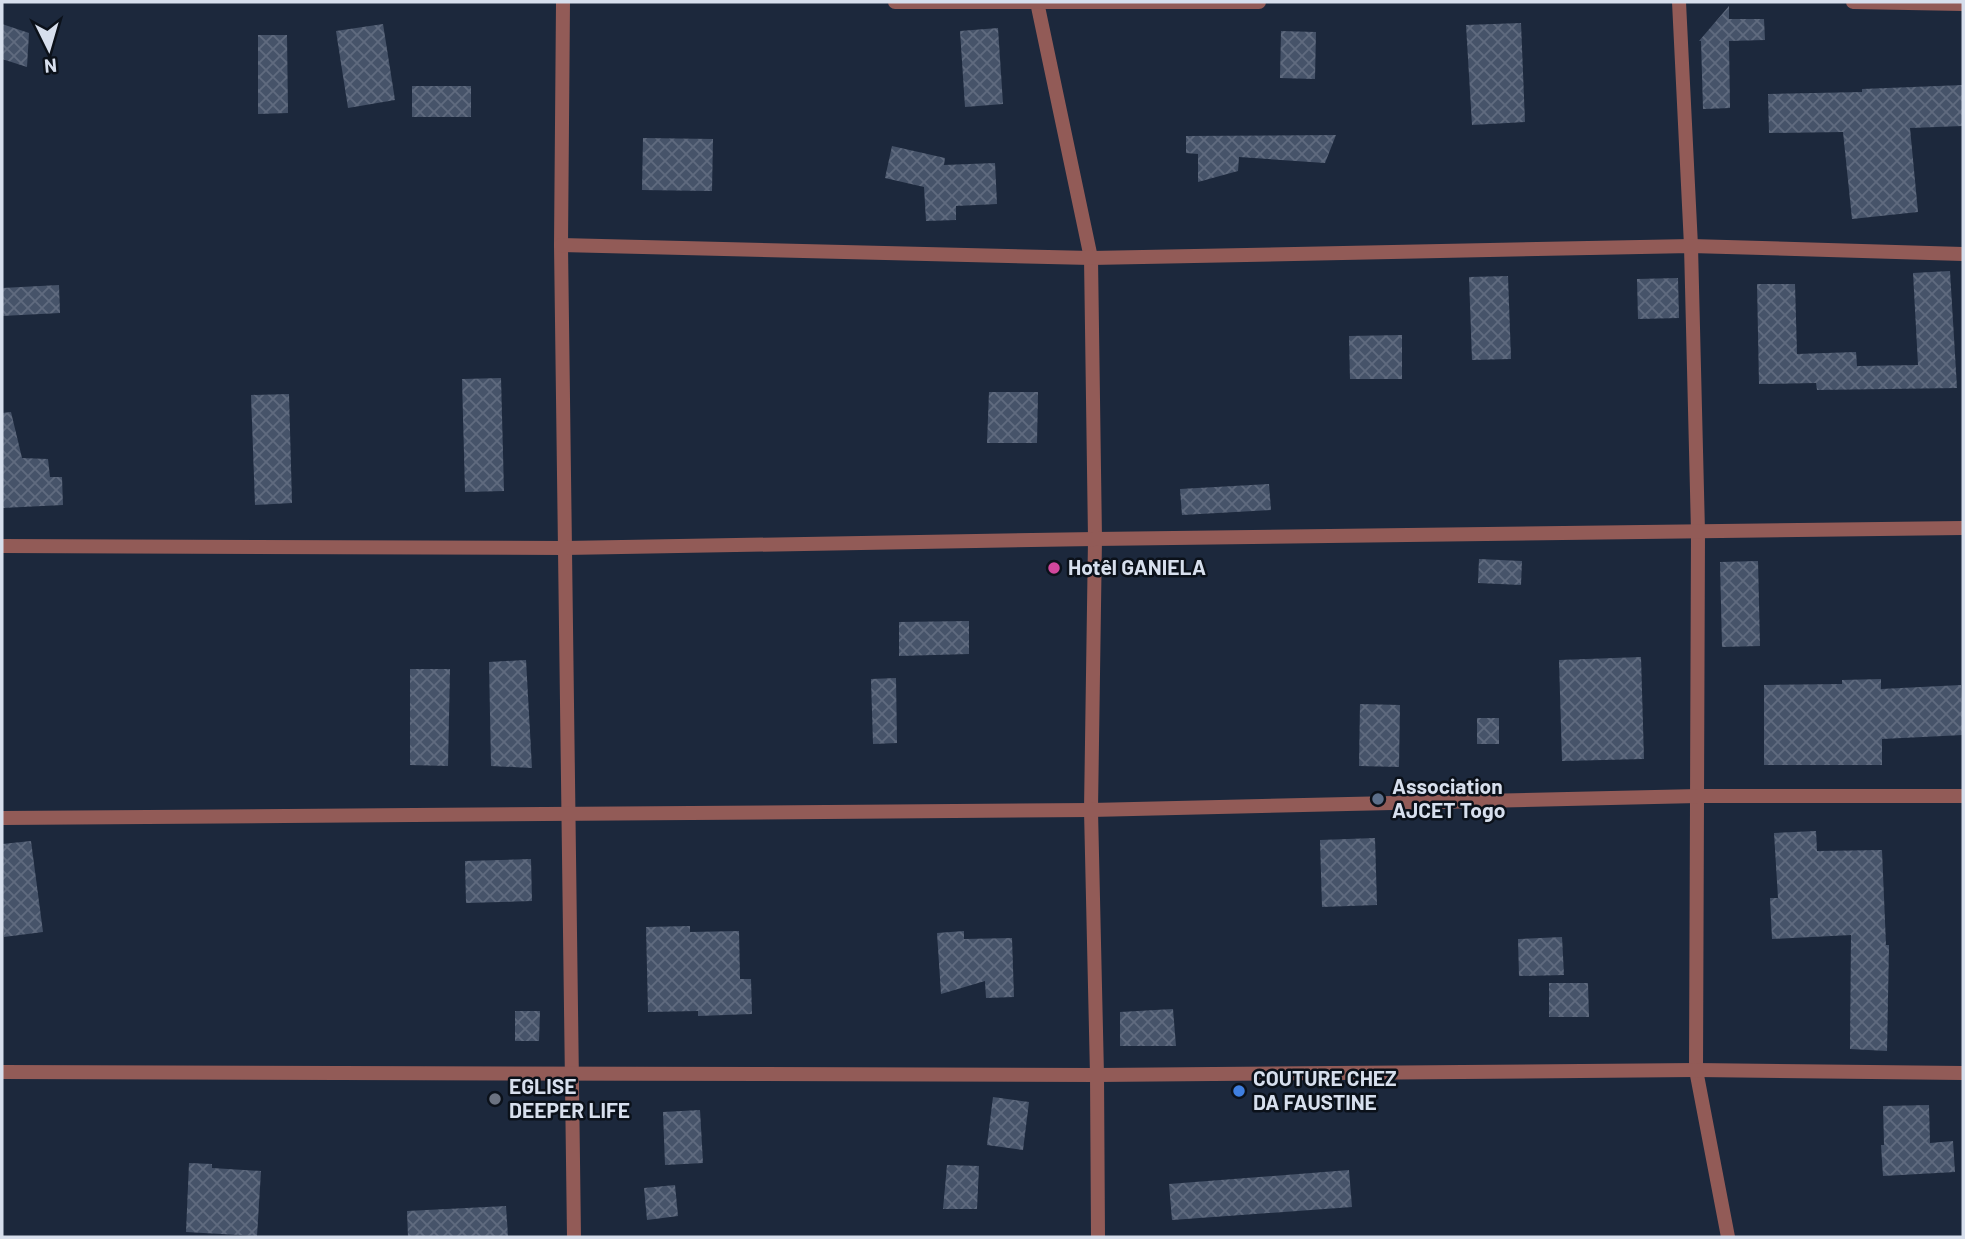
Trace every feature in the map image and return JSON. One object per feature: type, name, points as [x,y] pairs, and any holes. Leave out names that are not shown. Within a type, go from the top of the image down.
[{"type":"street","points":[[563,2],[561,245],[567,814],[574,1073],[574,1237]]},
{"type":"street","points":[[895,2],[1259,2]]},
{"type":"street","points":[[1679,2],[1691,246],[1698,532],[1696,1070],[1728,1237]]},
{"type":"street","points":[[1853,2],[1963,4]]},
{"type":"street","points":[[1037,3],[1091,258],[1095,539],[1091,810],[1098,1237]]},
{"type":"street","points":[[561,245],[1091,258],[1691,246],[1963,254]]},
{"type":"street","points":[[2,546],[565,548],[1963,528]]},
{"type":"street","points":[[2,818],[1091,810],[1698,796],[1963,796]]},
{"type":"street","points":[[2,1072],[1097,1075],[1696,1070],[1963,1073]]},
{"type":"building","points":[[1729,6],[1729,19],[1764,19],[1765,40],[1729,41],[1730,108],[1703,109],[1699,41]]},
{"type":"building","points":[[1521,23],[1525,122],[1472,125],[1466,25]]},
{"type":"building","points":[[2,24],[29,33],[27,67],[2,59]]},
{"type":"building","points":[[383,24],[395,100],[348,108],[336,31]]},
{"type":"building","points":[[998,28],[1003,104],[965,107],[960,31]]},
{"type":"building","points":[[1281,31],[1316,32],[1315,79],[1280,78]]},
{"type":"building","points":[[258,35],[287,35],[288,113],[258,114]]},
{"type":"building","points":[[1963,85],[1963,126],[1910,128],[1918,212],[1852,219],[1843,132],[1769,133],[1768,94],[1862,92],[1862,89]]},
{"type":"building","points":[[412,86],[471,86],[471,117],[412,117]]},
{"type":"building","points":[[1336,135],[1325,163],[1239,157],[1238,171],[1198,182],[1198,154],[1186,153],[1186,136]]},
{"type":"building","points":[[643,138],[713,139],[712,191],[642,190]]},
{"type":"building","points":[[892,146],[945,158],[944,165],[995,163],[997,204],[956,206],[956,220],[926,221],[924,187],[885,178]]},
{"type":"building","points":[[1950,271],[1957,388],[1817,390],[1816,383],[1759,384],[1757,284],[1795,284],[1797,354],[1856,352],[1857,366],[1918,365],[1913,273]]},
{"type":"building","points":[[1508,276],[1511,359],[1472,360],[1469,277]]},
{"type":"building","points":[[1678,278],[1679,318],[1638,319],[1637,279]]},
{"type":"building","points":[[59,285],[60,313],[2,316],[2,288]]},
{"type":"building","points":[[1402,335],[1402,379],[1350,379],[1349,336]]},
{"type":"building","points":[[501,378],[504,491],[465,492],[462,379]]},
{"type":"building","points":[[989,392],[1038,392],[1037,443],[987,443]]},
{"type":"building","points":[[289,394],[292,503],[255,505],[251,395]]},
{"type":"building","points":[[11,412],[22,458],[48,459],[50,477],[62,477],[63,505],[2,508],[2,413]]},
{"type":"building","points":[[1269,484],[1271,510],[1182,515],[1180,489]]},
{"type":"building","points":[[1479,559],[1522,561],[1521,585],[1478,583]]},
{"type":"building","points":[[1758,561],[1760,646],[1722,647],[1720,562]]},
{"type":"building","points":[[969,621],[969,654],[899,656],[899,622]]},
{"type":"building","points":[[1641,657],[1644,759],[1562,761],[1559,660]]},
{"type":"building","points":[[526,660],[532,768],[491,766],[489,662]]},
{"type":"building","points":[[410,669],[450,669],[448,766],[410,765]]},
{"type":"building","points":[[896,678],[897,743],[873,744],[871,679]]},
{"type":"building","points":[[1881,679],[1881,689],[1961,685],[1963,735],[1882,739],[1882,765],[1764,765],[1764,685],[1842,684],[1842,680]]},
{"type":"building","points":[[1360,704],[1400,705],[1399,767],[1359,766]]},
{"type":"building","points":[[1477,718],[1499,718],[1499,744],[1477,744]]},
{"type":"building","points":[[1816,831],[1817,851],[1882,850],[1886,945],[1889,945],[1887,1051],[1850,1049],[1851,935],[1772,939],[1770,898],[1778,898],[1774,833]]},
{"type":"building","points":[[1375,838],[1377,905],[1322,907],[1320,840]]},
{"type":"building","points":[[31,841],[43,932],[4,937],[2,844]]},
{"type":"building","points":[[531,859],[532,901],[466,903],[465,861]]},
{"type":"building","points":[[690,926],[690,932],[739,931],[740,979],[751,979],[752,1014],[698,1016],[698,1011],[648,1012],[646,927]]},
{"type":"building","points":[[964,931],[964,939],[1012,938],[1014,997],[986,998],[985,981],[941,994],[937,933]]},
{"type":"building","points":[[1562,937],[1564,975],[1519,976],[1518,939]]},
{"type":"building","points":[[1549,983],[1588,983],[1589,1017],[1549,1017]]},
{"type":"building","points":[[1173,1009],[1176,1046],[1120,1046],[1120,1012]]},
{"type":"building","points":[[515,1011],[540,1011],[539,1041],[515,1041]]},
{"type":"building","points":[[993,1097],[1029,1102],[1023,1150],[987,1145]]},
{"type":"building","points":[[1929,1105],[1930,1143],[1953,1141],[1955,1172],[1883,1176],[1883,1106]]},
{"type":"building","points":[[700,1110],[703,1163],[665,1165],[663,1112]]},
{"type":"building","points":[[189,1163],[212,1164],[212,1168],[261,1171],[257,1236],[186,1232]]},
{"type":"building","points":[[947,1165],[979,1166],[977,1209],[943,1209]]},
{"type":"building","points":[[1349,1170],[1352,1207],[1172,1220],[1169,1184]]},
{"type":"building","points":[[675,1185],[678,1216],[647,1220],[644,1188]]},
{"type":"building","points":[[506,1206],[508,1237],[408,1237],[407,1211]]},
{"type":"place","name":"Hotêl GANIELA","points":[[1054,568]]},
{"type":"place","name":"Association AJCET Togo","points":[[1378,799]]},
{"type":"place","name":"COUTURE CHEZ DA FAUSTINE","points":[[1239,1091]]},
{"type":"place","name":"EGLISE DEEPER LIFE","points":[[495,1099]]}]
